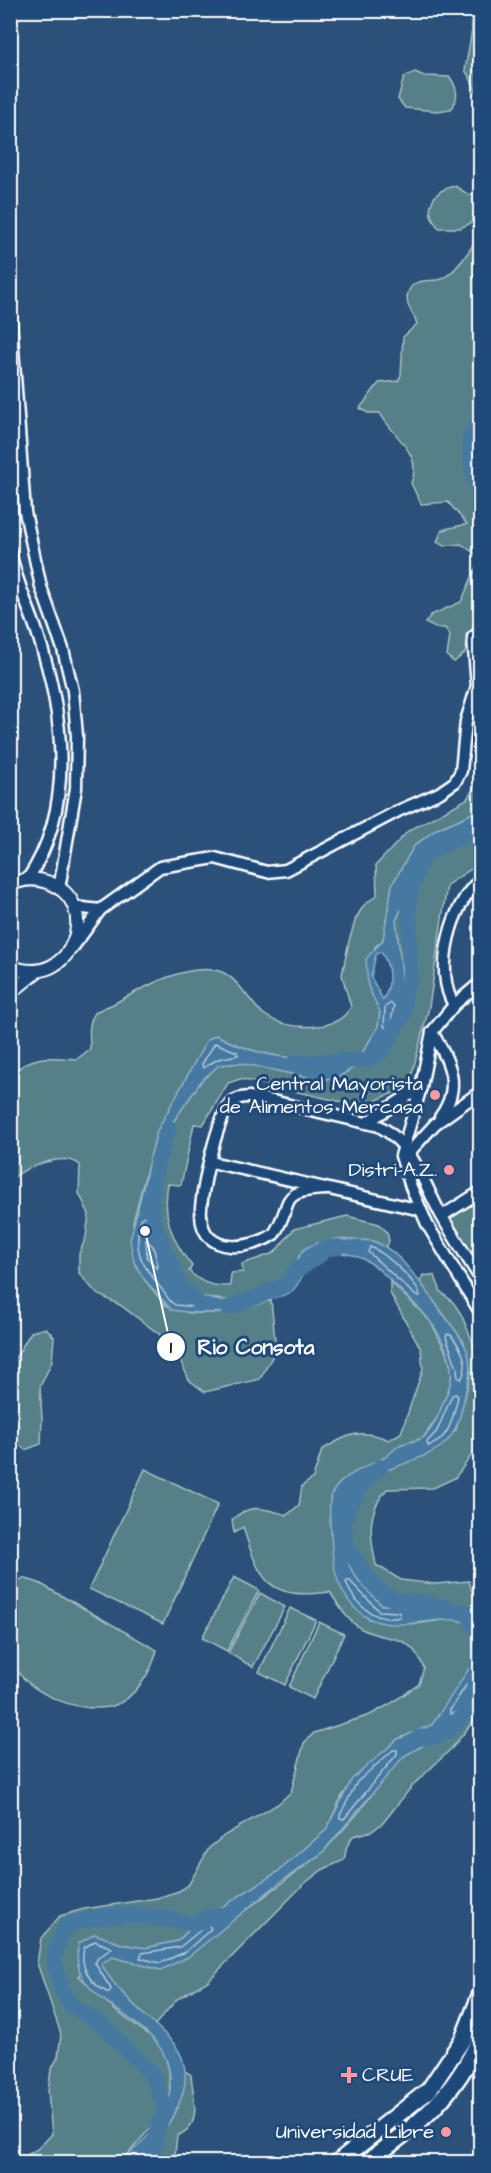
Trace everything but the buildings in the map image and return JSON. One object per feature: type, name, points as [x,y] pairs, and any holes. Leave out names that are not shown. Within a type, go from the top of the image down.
[{"type":"highway","points":[[338,2163],[429,2090],[452,2058],[480,1996]]},
{"type":"highway","points":[[367,2163],[424,2119],[447,2096],[468,2067],[480,2038]]},
{"type":"main road","points":[[10,885],[27,880],[39,880],[59,889],[74,907],[78,922],[76,937],[70,951],[50,968],[24,971],[10,966]]},
{"type":"main road","points":[[10,993],[38,971]]},
{"type":"street","points":[[10,307],[25,512],[40,587],[63,649],[73,691],[77,736],[76,788],[59,889]]},
{"type":"street","points":[[10,550],[14,572],[37,632],[55,694],[61,743],[60,780],[53,817],[37,866],[27,880]]},
{"type":"street","points":[[70,951],[100,910],[160,867],[200,858],[215,858],[267,872],[286,870],[398,811],[439,793],[455,782],[461,771],[466,721],[477,686],[473,637],[479,632]]},
{"type":"street","points":[[454,1005],[448,992],[446,975],[450,934],[458,907],[480,880]]},
{"type":"street","points":[[74,907],[100,910]]},
{"type":"street","points":[[480,983],[454,1005],[432,1032],[405,1153],[421,1209],[480,1312]]},
{"type":"street","points":[[432,1032],[452,1071],[450,1097],[435,1124]]},
{"type":"street","points":[[366,1123],[421,1087]]},
{"type":"street","points":[[405,1153],[435,1124],[480,1092]]},
{"type":"street","points":[[327,1189],[302,1191],[288,1198],[279,1226],[265,1240],[246,1247],[226,1246],[208,1234],[200,1217],[211,1162],[226,1109],[231,1102],[244,1097],[264,1099],[366,1123],[393,1134],[480,1278]]},
{"type":"street","points":[[211,1162],[421,1209]]},
{"type":"street","points":[[438,1241],[442,1216],[480,1192]]},
{"type":"green space","points":[[469,11],[480,11],[480,405],[476,435],[480,470],[480,557],[461,544],[444,546],[437,542],[442,530],[467,524],[448,502],[421,504],[411,483],[414,473],[413,463],[405,446],[380,413],[368,413],[360,408],[379,383],[398,381],[401,375],[403,337],[417,324],[407,301],[411,287],[419,282],[440,280],[450,274],[463,260],[478,234],[478,220],[460,228],[439,228],[431,214],[435,196],[447,188],[455,186],[469,195],[477,193],[474,141],[478,103],[472,82],[465,70],[472,30]]},
{"type":"green space","points":[[415,72],[424,76],[450,77],[456,93],[456,100],[451,109],[437,111],[405,108],[398,99],[404,77]]},
{"type":"green space","points":[[480,562],[480,624],[470,632],[465,653],[454,662],[447,656],[450,635],[445,628],[436,628],[425,623],[431,615],[461,602]]},
{"type":"green space","points":[[480,778],[480,810],[437,829],[414,846],[392,885],[383,940],[375,947],[368,986],[380,1011],[378,1027],[361,1055],[323,1059],[287,1057],[251,1050],[216,1035],[207,1040],[157,1131],[133,1222],[144,1279],[165,1305],[189,1313],[231,1313],[271,1300],[276,1350],[260,1379],[205,1392],[189,1380],[177,1353],[159,1334],[120,1305],[97,1294],[79,1273],[79,1254],[86,1237],[89,1214],[79,1193],[80,1165],[64,1160],[44,1162],[25,1170],[11,1180],[11,1074],[27,1063],[41,1058],[77,1059],[90,1049],[90,1026],[95,1013],[162,979],[188,971],[221,972],[240,987],[261,1012],[281,1023],[310,1027],[337,1021],[351,1007],[342,975],[356,918],[364,905],[377,895],[376,865],[408,831],[467,799]]},
{"type":"green space","points":[[480,822],[480,863],[447,885],[429,1007],[409,1086],[368,1104],[351,1104],[240,1079],[228,1083],[203,1125],[194,1124],[181,1185],[168,1184],[166,1207],[174,1238],[192,1266],[189,1271],[198,1279],[208,1283],[230,1286],[231,1273],[243,1272],[242,1264],[274,1253],[294,1229],[347,1216],[379,1224],[387,1232],[389,1241],[386,1248],[374,1241],[336,1239],[308,1247],[299,1256],[295,1276],[286,1285],[249,1302],[204,1298],[180,1287],[153,1221],[152,1197],[161,1149],[170,1126],[202,1080],[219,1065],[240,1063],[321,1080],[340,1076],[366,1060],[388,1041],[396,1029],[404,994],[396,920],[427,857]]},
{"type":"green space","points":[[480,1192],[480,1278],[442,1216]]},
{"type":"green space","points":[[423,1275],[435,1276],[441,1292],[453,1302],[461,1314],[480,1359],[480,1444],[455,1478],[433,1488],[387,1489],[376,1507],[371,1525],[374,1555],[376,1565],[401,1580],[435,1584],[469,1581],[472,1592],[480,1597],[480,1608],[456,1604],[420,1607],[381,1605],[352,1573],[346,1546],[344,1524],[351,1492],[363,1482],[408,1460],[456,1430],[471,1373],[464,1342],[420,1282]]},
{"type":"green space","points":[[390,1281],[431,1322],[452,1370],[451,1382],[439,1415],[423,1438],[400,1445],[388,1456],[340,1483],[330,1499],[331,1534],[343,1591],[354,1607],[369,1619],[415,1624],[457,1618],[468,1621],[480,1635],[478,1658],[432,1725],[398,1739],[343,1794],[326,1830],[279,1871],[195,1924],[178,1941],[145,1948],[121,1944],[95,1934],[79,1976],[116,2011],[156,2040],[163,2049],[169,2070],[170,2095],[166,2110],[121,2162],[15,2162],[39,2148],[52,2134],[48,2091],[51,2070],[58,2057],[61,2034],[37,1963],[41,1938],[60,1916],[84,1909],[157,1898],[179,1891],[189,1884],[209,1848],[225,1835],[278,1804],[291,1792],[304,1743],[314,1733],[370,1715],[419,1684],[424,1668],[411,1647],[397,1639],[380,1636],[360,1628],[347,1616],[330,1592],[293,1593],[270,1583],[255,1561],[243,1527],[234,1533],[232,1520],[245,1511],[258,1508],[287,1515],[299,1505],[302,1486],[313,1478],[322,1450],[339,1440],[354,1434],[370,1434],[389,1440],[401,1433],[423,1369],[421,1349],[390,1293]]},
{"type":"green space","points":[[46,1328],[54,1337],[52,1361],[40,1387],[41,1444],[25,1450],[11,1437],[11,1365],[31,1332]]},
{"type":"green space","points":[[145,1469],[218,1504],[163,1624],[89,1589]]},
{"type":"green space","points":[[234,1577],[259,1590],[227,1651],[202,1638]]},
{"type":"green space","points":[[23,1578],[39,1583],[157,1650],[147,1675],[135,1691],[113,1706],[87,1707],[57,1700],[31,1685],[21,1676],[11,1659],[9,1628],[10,1587]]},
{"type":"green space","points":[[260,1593],[285,1607],[253,1667],[228,1653]]},
{"type":"green space","points":[[290,1608],[316,1620],[285,1685],[259,1672]]},
{"type":"green space","points":[[319,1622],[344,1634],[313,1699],[289,1687]]},
{"type":"green space","points":[[480,1690],[480,1713],[452,1748],[412,1786],[383,1823],[372,1831],[353,1836],[347,1846],[344,1860],[322,1870],[304,1884],[208,1981],[177,1999],[154,2026],[109,1979],[101,1963],[113,1957],[161,1970],[218,1931],[322,1853],[358,1813],[390,1770],[404,1756],[440,1736],[461,1716]]},
{"type":"green space","points":[[187,2072],[191,2075],[195,2102],[194,2118],[191,2125],[177,2136],[174,2162],[138,2162],[170,2122],[179,2100],[183,2073]]},
{"type":"water","points":[[480,810],[480,822],[427,857],[396,920],[404,994],[396,1029],[388,1041],[366,1060],[340,1076],[321,1080],[240,1063],[219,1065],[202,1080],[170,1126],[161,1149],[152,1197],[153,1221],[165,1241],[180,1287],[214,1300],[233,1303],[253,1300],[283,1286],[295,1274],[299,1257],[304,1250],[317,1243],[333,1240],[369,1240],[384,1246],[403,1261],[419,1281],[465,1345],[470,1363],[470,1374],[462,1409],[454,1432],[444,1444],[427,1455],[372,1477],[356,1489],[350,1499],[347,1512],[344,1540],[346,1553],[354,1574],[381,1605],[420,1607],[456,1604],[480,1608],[480,1635],[468,1624],[453,1620],[395,1624],[376,1621],[357,1611],[342,1590],[334,1562],[330,1521],[332,1493],[351,1474],[386,1456],[400,1445],[424,1437],[435,1423],[449,1390],[451,1370],[449,1359],[440,1337],[427,1317],[378,1268],[359,1257],[332,1253],[321,1254],[314,1259],[295,1288],[287,1294],[224,1312],[199,1313],[172,1310],[144,1279],[134,1262],[130,1240],[157,1131],[207,1040],[216,1035],[251,1050],[305,1059],[361,1055],[378,1027],[380,1012],[368,986],[366,959],[383,940],[392,885],[414,846],[437,829]],"holes":[[[381,952],[389,982],[383,1000],[371,977],[376,954]]]},
{"type":"water","points":[[480,1652],[480,1690],[461,1717],[440,1736],[404,1756],[322,1853],[279,1883],[188,1957],[161,1970],[113,1957],[101,1963],[121,1991],[175,2045],[183,2061],[185,2076],[183,2092],[177,2108],[159,2137],[138,2162],[121,2162],[146,2138],[162,2117],[169,2102],[170,2078],[165,2056],[152,2038],[100,1997],[86,1982],[78,1965],[79,1943],[95,1934],[121,1944],[145,1948],[178,1941],[195,1924],[279,1871],[326,1830],[352,1779],[398,1739],[432,1725]]},
{"type":"waterway","points":[[480,405],[476,435],[470,437],[472,464],[480,490]]},
{"type":"waterway","points":[[294,1063],[366,1060],[381,1053],[404,1013],[404,994],[410,978],[409,905],[411,889],[423,855],[480,827]]},
{"type":"waterway","points":[[169,1128],[157,1163],[151,1202],[153,1221],[180,1287],[197,1301]]},
{"type":"waterway","points":[[228,1308],[286,1285],[297,1270],[321,1254],[323,1249],[338,1247]]},
{"type":"waterway","points":[[381,1467],[363,1482],[349,1507],[344,1524],[346,1546],[370,1581],[383,1594],[399,1602],[416,1602],[467,1612],[480,1635]]},
{"type":"waterway","points":[[418,1738],[440,1736],[456,1724],[472,1702],[480,1652]]},
{"type":"waterway","points":[[146,2162],[153,2149],[162,2116],[166,2110],[153,2076],[102,2025],[71,2005],[62,1991],[54,1960],[58,1942],[66,1926],[97,1917],[146,1916],[195,1924],[206,1918],[227,1914]]},
{"type":"place","name":"Central Mayorista de Alimentos Mercasa","points":[[435,1095]]},
{"type":"place","name":"Distri-A.Z.","points":[[449,1170]]},
{"type":"place","name":"Rio Consota","points":[[145,1231]]},
{"type":"place","name":"CRUE","points":[[349,2075]]},
{"type":"place","name":"Universidad Libre","points":[[446,2132]]}]
